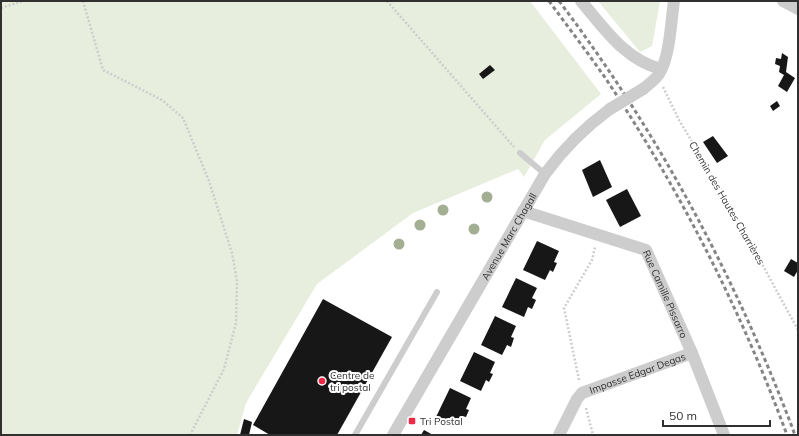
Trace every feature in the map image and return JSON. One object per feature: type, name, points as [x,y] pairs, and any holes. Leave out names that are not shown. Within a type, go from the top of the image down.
[{"type":"street","points":[[581,1],[623,49],[660,72],[666,55],[674,1]]},
{"type":"street","points":[[783,1],[798,9]]},
{"type":"street","name":"Avenue Marc Chagall","points":[[393,435],[523,211],[545,174],[564,147],[595,120],[643,89],[660,72]]},
{"type":"street","name":"Rue Camille Pissarro","points":[[523,211],[646,250],[692,352],[724,435]]},
{"type":"street","name":"Impasse Edgar Degas","points":[[559,435],[577,399],[582,393],[692,352]]},
{"type":"lane","points":[[520,153],[545,174]]},
{"type":"lane","points":[[355,435],[437,292]]},
{"type":"path","points":[[1,8],[23,1]]},
{"type":"path","points":[[83,1],[103,70],[162,100],[183,118],[209,181],[232,253],[237,281],[236,323],[224,368],[190,435]]},
{"type":"path","points":[[387,1],[520,153]]},
{"type":"path","name":"Chemin des Hautes Charrières","points":[[660,72],[679,120],[726,198],[798,330]]},
{"type":"path","points":[[593,435],[582,393],[564,308],[592,260],[598,236]]},
{"type":"green space","points":[[1,1],[530,1],[601,94],[545,140],[524,177],[518,169],[413,213],[317,284],[246,403],[237,435],[1,435]]},
{"type":"green space","points":[[598,1],[660,1],[652,46],[640,52]]},
{"type":"building","points":[[782,53],[788,57],[786,72],[795,78],[787,92],[778,86],[784,75],[779,72],[780,66],[775,64],[776,58],[781,59]]},
{"type":"building","points":[[490,65],[495,70],[483,79],[479,74]]},
{"type":"building","points":[[777,101],[780,106],[773,111],[770,106]]},
{"type":"building","points":[[713,136],[728,156],[717,163],[703,142]]},
{"type":"building","points":[[600,160],[612,187],[593,197],[582,170]]},
{"type":"building","points":[[627,189],[641,216],[620,227],[606,200]]},
{"type":"building","points":[[537,241],[559,251],[554,262],[557,263],[553,272],[550,270],[545,280],[523,270]]},
{"type":"building","points":[[791,259],[798,263],[798,270],[794,277],[784,271]]},
{"type":"building","points":[[516,278],[537,288],[532,298],[536,300],[532,309],[528,307],[524,317],[502,307]]},
{"type":"building","name":"Centre de tri postal","points":[[323,299],[392,337],[337,435],[270,435],[253,425]]},
{"type":"building","points":[[495,316],[516,326],[511,337],[514,338],[511,347],[507,345],[502,355],[481,345]]},
{"type":"building","points":[[474,352],[495,362],[490,373],[493,374],[489,382],[486,380],[481,391],[460,381]]},
{"type":"building","points":[[450,388],[471,398],[466,409],[469,410],[466,417],[462,416],[457,427],[436,417]]},
{"type":"building","points":[[244,419],[252,422],[249,435],[240,435]]},
{"type":"building","points":[[424,430],[433,435],[421,435]]},
{"type":"railway","points":[[549,1],[606,79],[633,121],[684,207],[750,342],[787,435]]},
{"type":"railway","points":[[559,1],[630,103],[693,209],[748,320],[795,435]]},
{"type":"place","name":"Centre de tri postal","points":[[322,381]]},
{"type":"place","name":"Tri Postal","points":[[412,421]]}]
